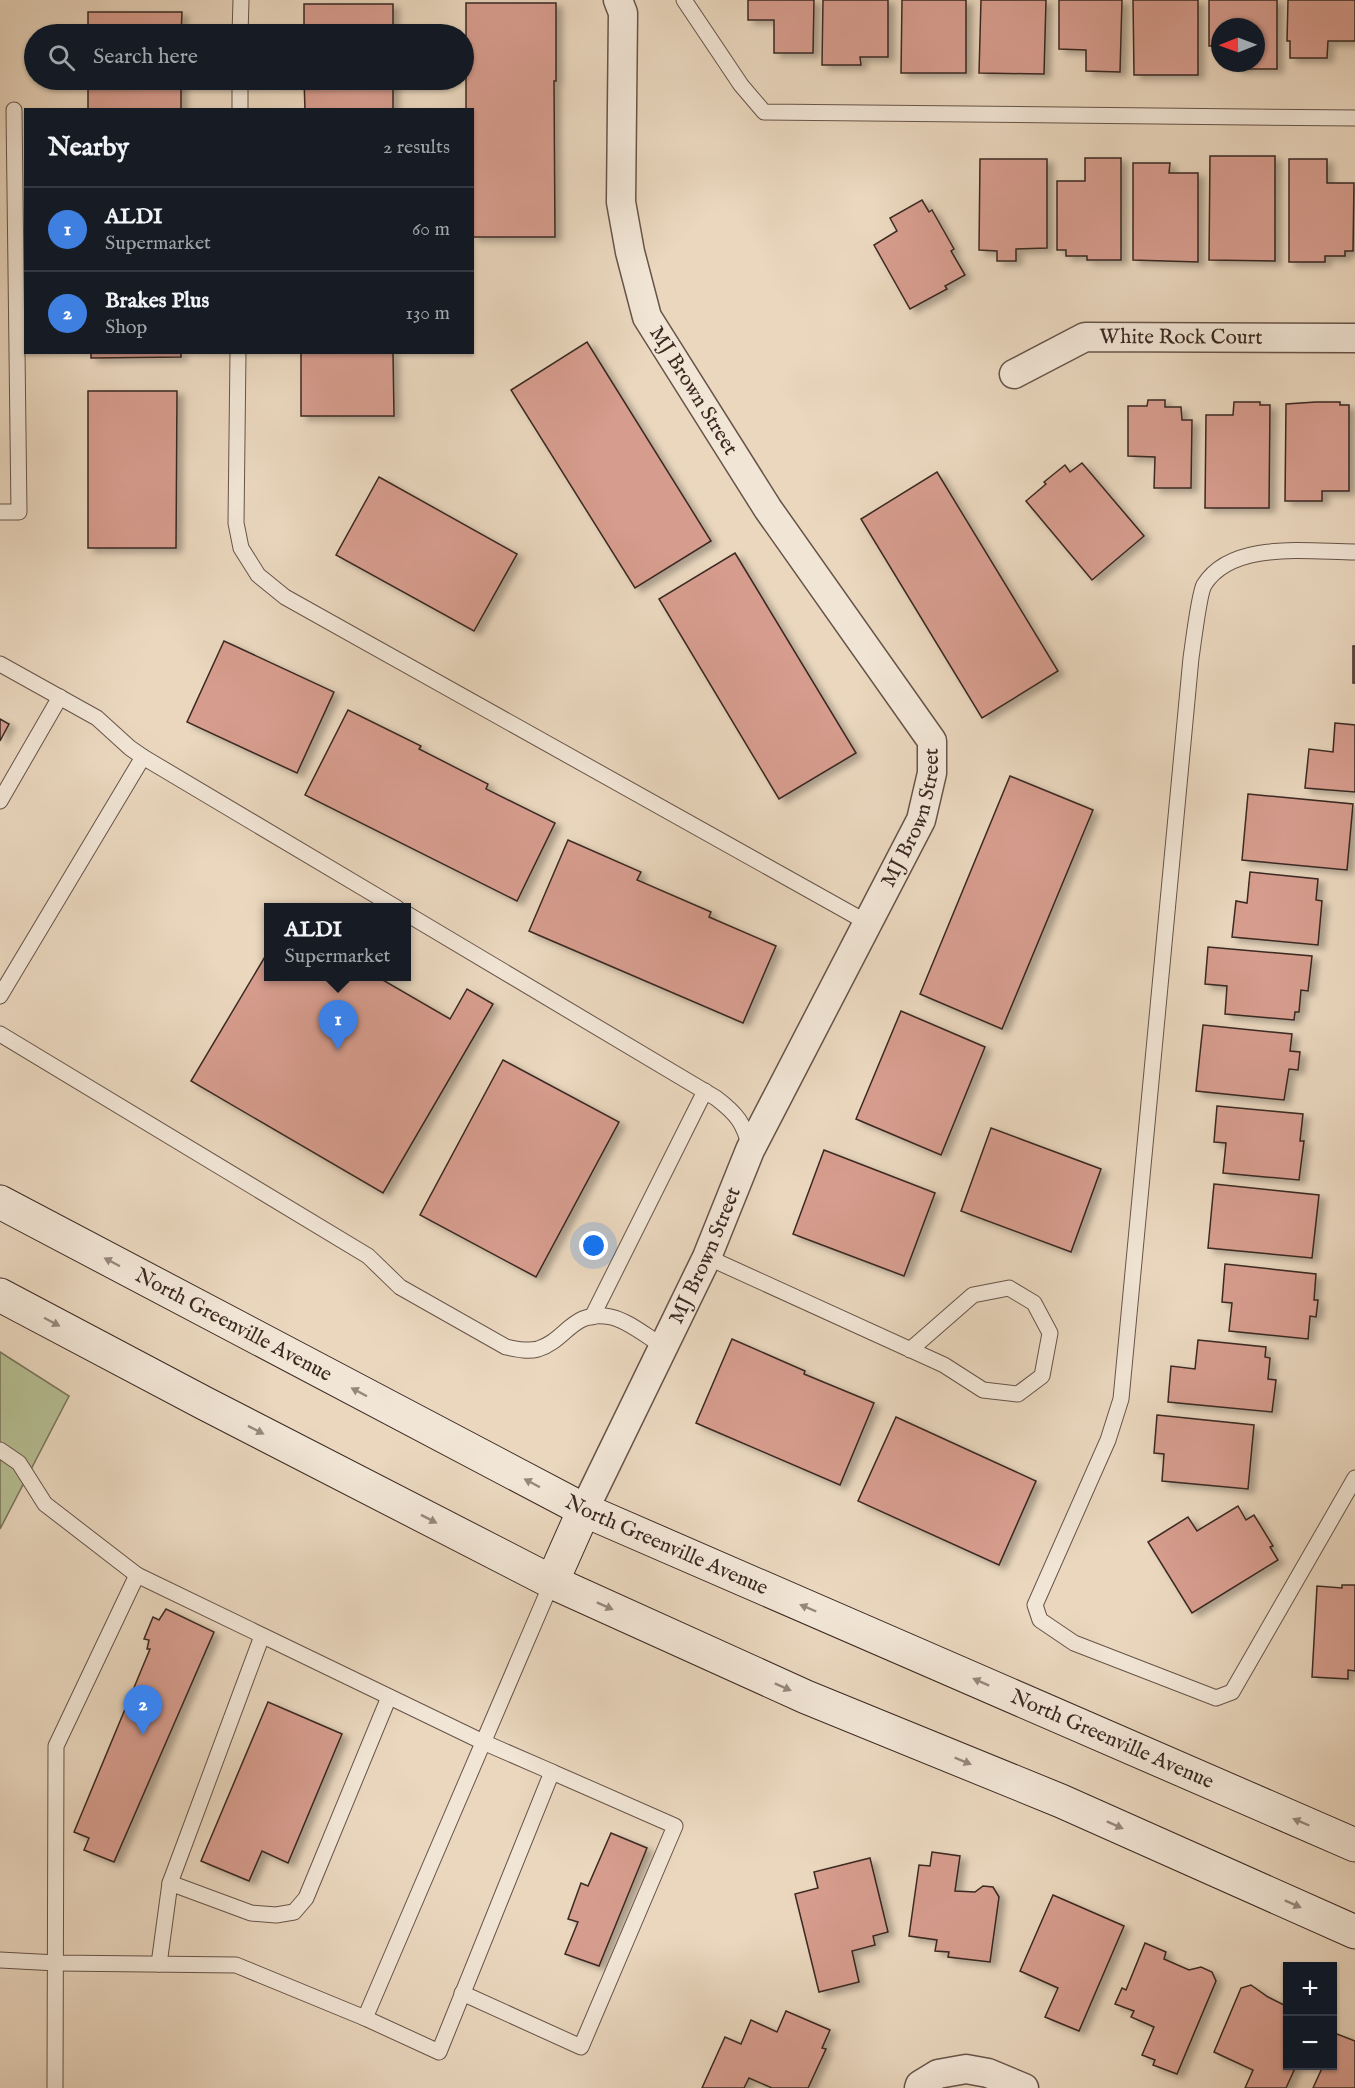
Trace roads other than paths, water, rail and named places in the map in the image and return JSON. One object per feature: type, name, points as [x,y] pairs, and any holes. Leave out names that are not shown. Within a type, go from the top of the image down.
[{"type":"main road","name":"North Greenville Avenue","points":[[0,1202],[584,1510],[1355,1845]]},
{"type":"main road","points":[[0,1295],[552,1582],[806,1697],[1061,1801],[1355,1932]]},
{"type":"main road","points":[[552,1582],[584,1510]]},
{"type":"street","name":"MJ Brown Street","points":[[584,1510],[707,1257],[750,1150],[921,820],[932,773],[932,741],[768,509],[647,317],[630,252],[621,202],[623,13],[618,0]]},
{"type":"street","name":"White Rock Court","points":[[1014,374],[1085,337],[1355,338]]},
{"type":"street","points":[[920,2086],[938,2074],[966,2069],[988,2073],[1024,2088]]},
{"type":"lane","points":[[240,24],[241,0]]},
{"type":"lane","points":[[684,0],[741,85],[764,112],[1355,118]]},
{"type":"lane","points":[[240,90],[240,108]]},
{"type":"lane","points":[[0,512],[20,512],[14,110]]},
{"type":"lane","points":[[237,354],[236,523],[241,548],[258,575],[285,597],[868,923]]},
{"type":"lane","points":[[1355,552],[1262,552],[1225,563],[1203,586],[1191,658],[1121,1399],[1108,1440],[1035,1605],[1040,1620],[1074,1643],[1216,1698],[1232,1692],[1355,1478]]},
{"type":"lane","points":[[0,664],[97,718],[129,748],[143,757],[389,903]]},
{"type":"lane","points":[[0,801],[60,697]]},
{"type":"lane","points":[[0,996],[143,757]]},
{"type":"lane","points":[[411,916],[705,1091],[734,1111],[745,1129],[750,1150]]},
{"type":"lane","points":[[0,1034],[368,1256],[400,1287],[506,1347],[536,1350],[550,1344],[572,1324],[592,1317],[613,1317],[663,1346]]},
{"type":"lane","points":[[592,1317],[705,1091]]},
{"type":"lane","points":[[707,1257],[910,1350],[944,1365],[983,1390],[1018,1394],[1042,1376],[1050,1333],[1034,1303],[1009,1288],[973,1295],[910,1350]]},
{"type":"lane","points":[[0,1450],[19,1463],[45,1504],[136,1575],[483,1742],[675,1826],[581,2047],[462,1993]]},
{"type":"lane","points":[[55,2088],[56,1746],[136,1575]]},
{"type":"lane","points":[[365,2018],[552,1582]]},
{"type":"lane","points":[[159,1964],[170,1883],[262,1636]]},
{"type":"lane","points":[[170,1883],[251,1913],[276,1915],[294,1912],[306,1898],[389,1697]]},
{"type":"lane","points":[[0,1960],[57,1964],[236,1965],[365,2018],[439,2052],[552,1772]]},
{"type":"place","name":"ALDI","points":[[338,1050]]},
{"type":"place","name":"Brakes Plus","points":[[143,1735]]}]
